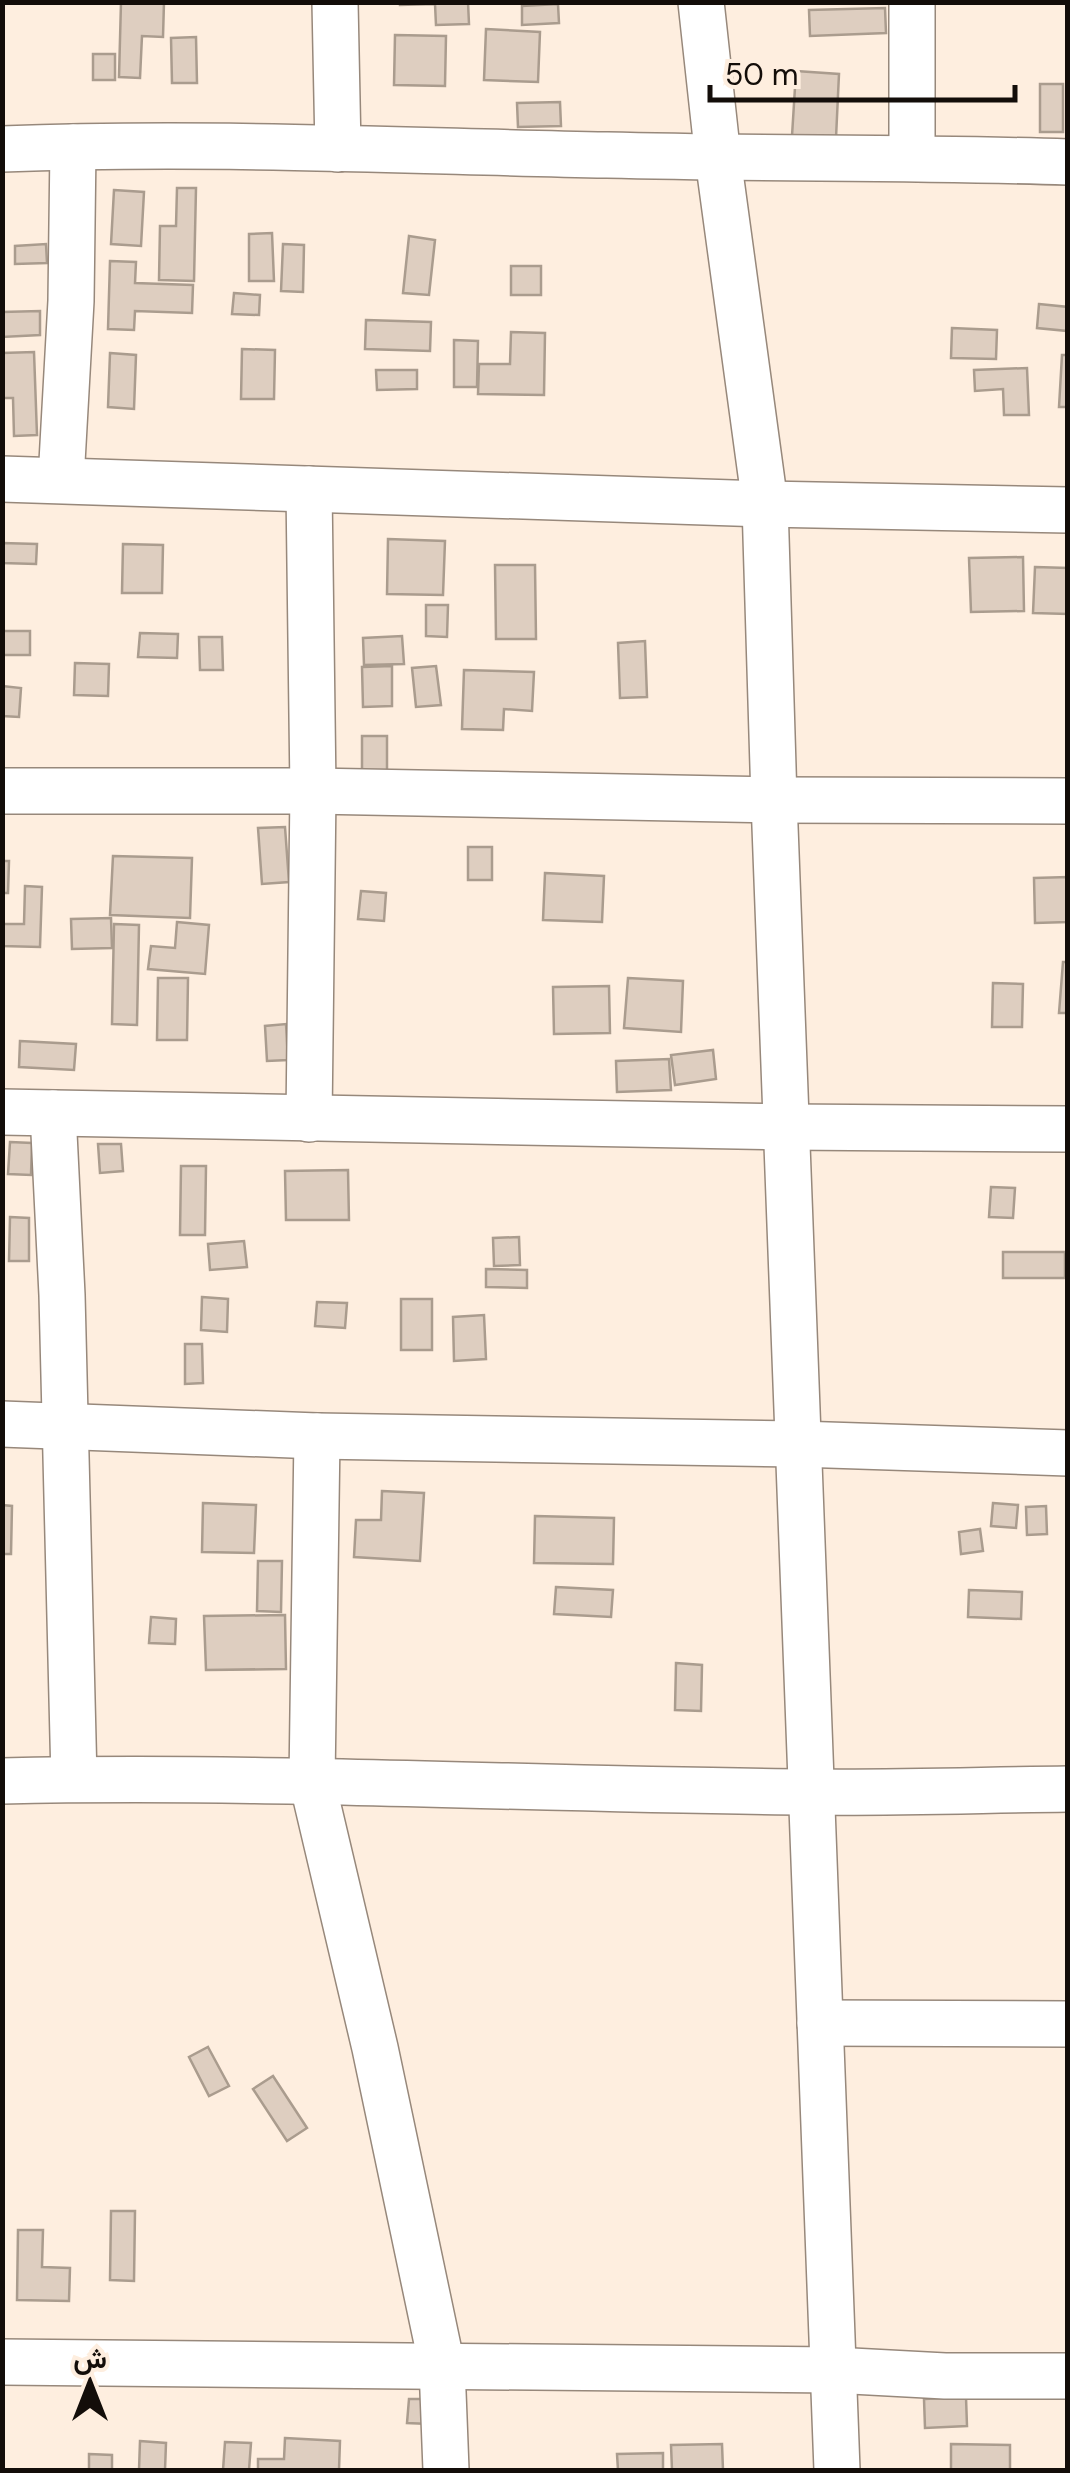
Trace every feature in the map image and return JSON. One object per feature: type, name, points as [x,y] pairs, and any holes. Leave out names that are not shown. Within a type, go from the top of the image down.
[{"type":"street","points":[[335,2],[338,149]]},
{"type":"street","points":[[702,2],[718,158],[765,504],[838,2470]]},
{"type":"street","points":[[912,2],[912,158]]},
{"type":"street","points":[[61,480],[71,301],[73,146]]},
{"type":"street","points":[[2,149],[338,149],[1068,162]]},
{"type":"street","points":[[2,479],[1068,510]]},
{"type":"street","points":[[309,489],[313,791],[309,1118]]},
{"type":"street","points":[[2,791],[1068,801]]},
{"type":"street","points":[[2,1112],[1068,1129]]},
{"type":"street","points":[[53,1112],[62,1294],[74,1779]]},
{"type":"street","points":[[2,1424],[317,1436],[1068,1453]]},
{"type":"street","points":[[317,1436],[312,1781],[376,2048],[442,2366],[446,2470]]},
{"type":"street","points":[[2,1781],[312,1781],[812,1792],[1068,1789]]},
{"type":"street","points":[[820,2022],[1068,2024]]},
{"type":"street","points":[[2,2362],[1068,2376]]},
{"type":"building","points":[[121,2],[164,2],[163,37],[142,36],[140,78],[119,77]]},
{"type":"building","points":[[400,2],[468,2],[469,24],[436,25],[435,4]]},
{"type":"building","points":[[558,4],[559,23],[522,25],[522,6]]},
{"type":"building","points":[[885,8],[886,33],[810,36],[809,10]]},
{"type":"building","points":[[486,29],[540,32],[538,82],[484,80]]},
{"type":"building","points":[[395,35],[446,36],[445,86],[394,85]]},
{"type":"building","points":[[196,37],[197,83],[172,83],[171,38]]},
{"type":"building","points":[[93,54],[115,54],[115,80],[93,80]]},
{"type":"building","points":[[796,71],[839,74],[836,138],[792,136]]},
{"type":"building","points":[[1040,84],[1063,84],[1063,132],[1040,132]]},
{"type":"building","points":[[560,102],[561,126],[518,127],[517,103]]},
{"type":"building","points":[[177,188],[196,188],[194,281],[159,280],[160,226],[176,226]]},
{"type":"building","points":[[114,190],[144,192],[141,246],[111,244]]},
{"type":"building","points":[[272,233],[274,281],[249,281],[249,234]]},
{"type":"building","points":[[409,236],[435,240],[429,295],[403,293]]},
{"type":"building","points":[[46,244],[47,263],[15,264],[15,246]]},
{"type":"building","points":[[283,244],[304,245],[303,292],[281,291]]},
{"type":"building","points":[[110,261],[136,262],[135,283],[193,285],[192,313],[135,311],[134,330],[108,329]]},
{"type":"building","points":[[511,266],[541,266],[541,295],[511,295]]},
{"type":"building","points":[[234,293],[260,295],[259,315],[232,314]]},
{"type":"building","points":[[1039,304],[1068,307],[1068,331],[1037,328]]},
{"type":"building","points":[[40,311],[40,335],[2,337],[2,312]]},
{"type":"building","points":[[366,320],[431,322],[430,351],[365,349]]},
{"type":"building","points":[[952,328],[997,330],[996,359],[951,358]]},
{"type":"building","points":[[511,332],[545,333],[544,395],[478,394],[479,364],[510,364]]},
{"type":"building","points":[[454,340],[478,341],[477,387],[454,387]]},
{"type":"building","points":[[242,349],[275,350],[274,399],[241,399]]},
{"type":"building","points":[[34,352],[37,435],[14,436],[13,398],[2,398],[2,353]]},
{"type":"building","points":[[110,353],[136,355],[134,409],[108,407]]},
{"type":"building","points":[[1062,355],[1068,355],[1068,407],[1059,407]]},
{"type":"building","points":[[1027,368],[1029,415],[1004,415],[1003,389],[975,391],[974,370]]},
{"type":"building","points":[[376,370],[417,370],[417,389],[377,390]]},
{"type":"building","points":[[388,539],[445,541],[443,595],[387,594]]},
{"type":"building","points":[[2,543],[37,544],[36,564],[2,563]]},
{"type":"building","points":[[123,544],[163,545],[162,593],[122,593]]},
{"type":"building","points":[[1023,557],[1024,611],[971,612],[969,558]]},
{"type":"building","points":[[495,565],[535,565],[536,639],[496,639]]},
{"type":"building","points":[[1035,567],[1068,568],[1068,614],[1033,613]]},
{"type":"building","points":[[426,605],[448,605],[447,637],[426,636]]},
{"type":"building","points":[[2,631],[30,631],[30,655],[2,655]]},
{"type":"building","points":[[140,633],[178,634],[177,658],[138,657]]},
{"type":"building","points":[[402,636],[404,664],[364,665],[363,638]]},
{"type":"building","points":[[199,637],[222,637],[223,670],[200,670]]},
{"type":"building","points":[[645,641],[647,697],[620,698],[618,643]]},
{"type":"building","points":[[75,663],[109,664],[108,696],[74,695]]},
{"type":"building","points":[[392,666],[392,706],[363,707],[362,667]]},
{"type":"building","points":[[436,666],[441,705],[416,707],[412,668]]},
{"type":"building","points":[[464,670],[534,672],[532,711],[504,709],[503,730],[462,729]]},
{"type":"building","points":[[2,686],[21,688],[19,717],[2,716]]},
{"type":"building","points":[[362,736],[387,736],[387,775],[362,775]]},
{"type":"building","points":[[285,827],[289,882],[262,884],[258,828]]},
{"type":"building","points":[[468,847],[492,847],[492,880],[468,880]]},
{"type":"building","points":[[113,856],[192,858],[190,918],[110,915]]},
{"type":"building","points":[[2,861],[9,861],[8,893],[2,893]]},
{"type":"building","points":[[545,873],[604,876],[602,922],[543,920]]},
{"type":"building","points":[[1068,877],[1068,922],[1035,923],[1034,878]]},
{"type":"building","points":[[25,886],[42,887],[40,947],[2,946],[2,924],[24,924]]},
{"type":"building","points":[[361,891],[386,893],[384,921],[358,919]]},
{"type":"building","points":[[111,918],[112,948],[72,949],[71,919]]},
{"type":"building","points":[[177,922],[209,925],[205,974],[148,969],[151,946],[175,948]]},
{"type":"building","points":[[114,924],[139,925],[137,1025],[112,1024]]},
{"type":"building","points":[[1063,962],[1068,962],[1068,1013],[1059,1013]]},
{"type":"building","points":[[158,978],[188,978],[187,1040],[157,1040]]},
{"type":"building","points":[[628,978],[683,981],[681,1032],[624,1028]]},
{"type":"building","points":[[993,983],[1023,984],[1022,1027],[992,1027]]},
{"type":"building","points":[[609,986],[610,1033],[554,1034],[553,987]]},
{"type":"building","points":[[286,1024],[288,1060],[267,1061],[265,1026]]},
{"type":"building","points":[[20,1041],[76,1044],[74,1070],[19,1067]]},
{"type":"building","points":[[713,1050],[716,1079],[675,1085],[671,1055]]},
{"type":"building","points":[[669,1059],[671,1090],[617,1092],[616,1061]]},
{"type":"building","points":[[10,1142],[32,1143],[31,1175],[8,1174]]},
{"type":"building","points":[[98,1144],[121,1144],[123,1171],[100,1173]]},
{"type":"building","points":[[181,1166],[206,1166],[205,1235],[180,1235]]},
{"type":"building","points":[[348,1170],[349,1220],[286,1220],[285,1171]]},
{"type":"building","points":[[991,1187],[1015,1188],[1013,1218],[989,1217]]},
{"type":"building","points":[[10,1217],[29,1218],[29,1261],[9,1261]]},
{"type":"building","points":[[519,1237],[520,1265],[494,1266],[493,1238]]},
{"type":"building","points":[[244,1241],[247,1267],[210,1270],[208,1244]]},
{"type":"building","points":[[1003,1252],[1065,1252],[1065,1278],[1003,1278]]},
{"type":"building","points":[[486,1269],[527,1270],[527,1288],[486,1287]]},
{"type":"building","points":[[202,1297],[228,1299],[227,1332],[201,1330]]},
{"type":"building","points":[[401,1299],[432,1299],[432,1350],[401,1350]]},
{"type":"building","points":[[317,1302],[347,1303],[345,1328],[315,1326]]},
{"type":"building","points":[[484,1315],[486,1359],[454,1361],[453,1317]]},
{"type":"building","points":[[185,1344],[202,1344],[203,1383],[185,1384]]},
{"type":"building","points":[[382,1491],[424,1493],[420,1561],[354,1557],[356,1520],[381,1520]]},
{"type":"building","points":[[203,1503],[256,1505],[254,1553],[202,1552]]},
{"type":"building","points":[[993,1503],[1018,1505],[1016,1528],[991,1526]]},
{"type":"building","points":[[2,1505],[12,1506],[11,1554],[2,1554]]},
{"type":"building","points":[[1046,1506],[1047,1534],[1027,1535],[1026,1507]]},
{"type":"building","points":[[535,1516],[614,1518],[613,1564],[534,1563]]},
{"type":"building","points":[[980,1529],[983,1551],[961,1554],[959,1532]]},
{"type":"building","points":[[258,1561],[282,1561],[281,1612],[257,1611]]},
{"type":"building","points":[[556,1587],[613,1590],[611,1617],[554,1614]]},
{"type":"building","points":[[969,1590],[1022,1592],[1021,1619],[968,1617]]},
{"type":"building","points":[[285,1615],[286,1669],[206,1670],[204,1616]]},
{"type":"building","points":[[151,1617],[176,1619],[175,1644],[149,1643]]},
{"type":"building","points":[[676,1663],[702,1665],[701,1711],[675,1710]]},
{"type":"building","points":[[208,2047],[229,2086],[209,2096],[189,2057]]},
{"type":"building","points":[[273,2076],[307,2128],[287,2141],[253,2089]]},
{"type":"building","points":[[111,2211],[135,2211],[134,2281],[110,2280]]},
{"type":"building","points":[[18,2230],[43,2230],[42,2267],[70,2268],[69,2301],[17,2300]]},
{"type":"building","points":[[966,2397],[967,2426],[925,2428],[924,2399]]},
{"type":"building","points":[[409,2399],[430,2399],[429,2424],[407,2423]]},
{"type":"building","points":[[285,2438],[340,2441],[339,2470],[258,2470],[258,2459],[284,2459]]},
{"type":"building","points":[[140,2441],[166,2443],[165,2470],[139,2470]]},
{"type":"building","points":[[225,2442],[251,2443],[249,2470],[223,2470]]},
{"type":"building","points":[[722,2444],[723,2470],[672,2470],[671,2445]]},
{"type":"building","points":[[951,2444],[1010,2445],[1010,2470],[951,2470]]},
{"type":"building","points":[[663,2453],[663,2470],[618,2470],[617,2454]]},
{"type":"building","points":[[89,2454],[112,2455],[112,2470],[89,2470]]}]
